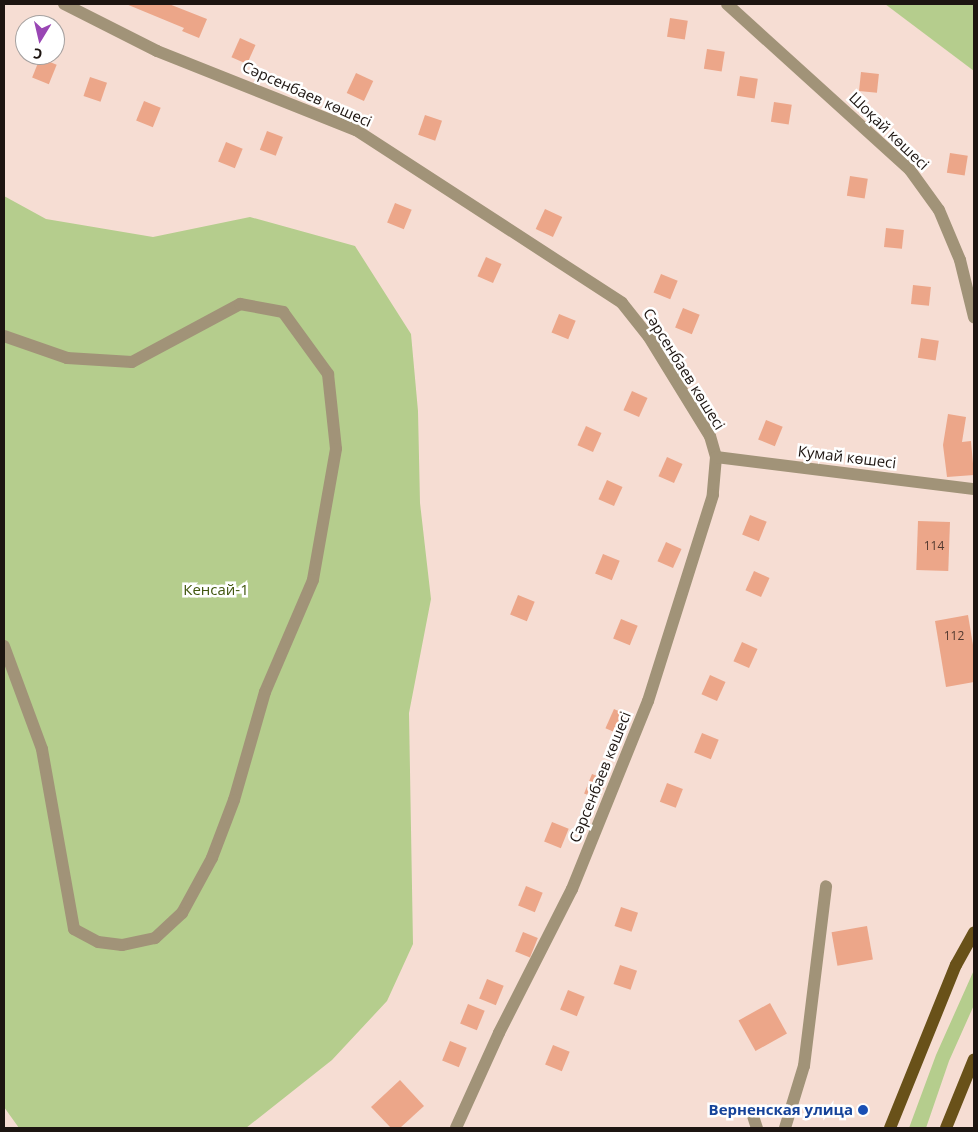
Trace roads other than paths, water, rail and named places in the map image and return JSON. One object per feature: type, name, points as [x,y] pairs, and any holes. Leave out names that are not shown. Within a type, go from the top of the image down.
[{"type":"main road","points":[[890,1128],[956,964],[974,933]]},
{"type":"main road","points":[[946,1128],[974,1059]]},
{"type":"street","name":"Сәрсенбаев көшесі","points":[[64,4],[157,50],[356,130],[622,303],[649,338],[710,436],[716,457],[713,495],[648,701],[572,889],[499,1033],[456,1128]]},
{"type":"street","name":"Шоқай көшесі","points":[[728,4],[910,170],[940,210],[960,260],[974,317]]},
{"type":"street","points":[[4,336],[67,358],[132,362],[240,304],[283,312],[328,374],[336,449],[313,580],[265,692],[234,800],[212,858],[182,913],[155,938],[122,944],[98,942],[74,929],[42,749],[4,646]]},
{"type":"street","name":"Кумай көшесі","points":[[716,457],[974,489]]},
{"type":"street","points":[[785,1128],[804,1066],[826,886]]},
{"type":"place","name":"Верненская улица","points":[[863,1110]]},
{"type":"park label","name":"Кенсай-1","points":[[216,590]]}]
